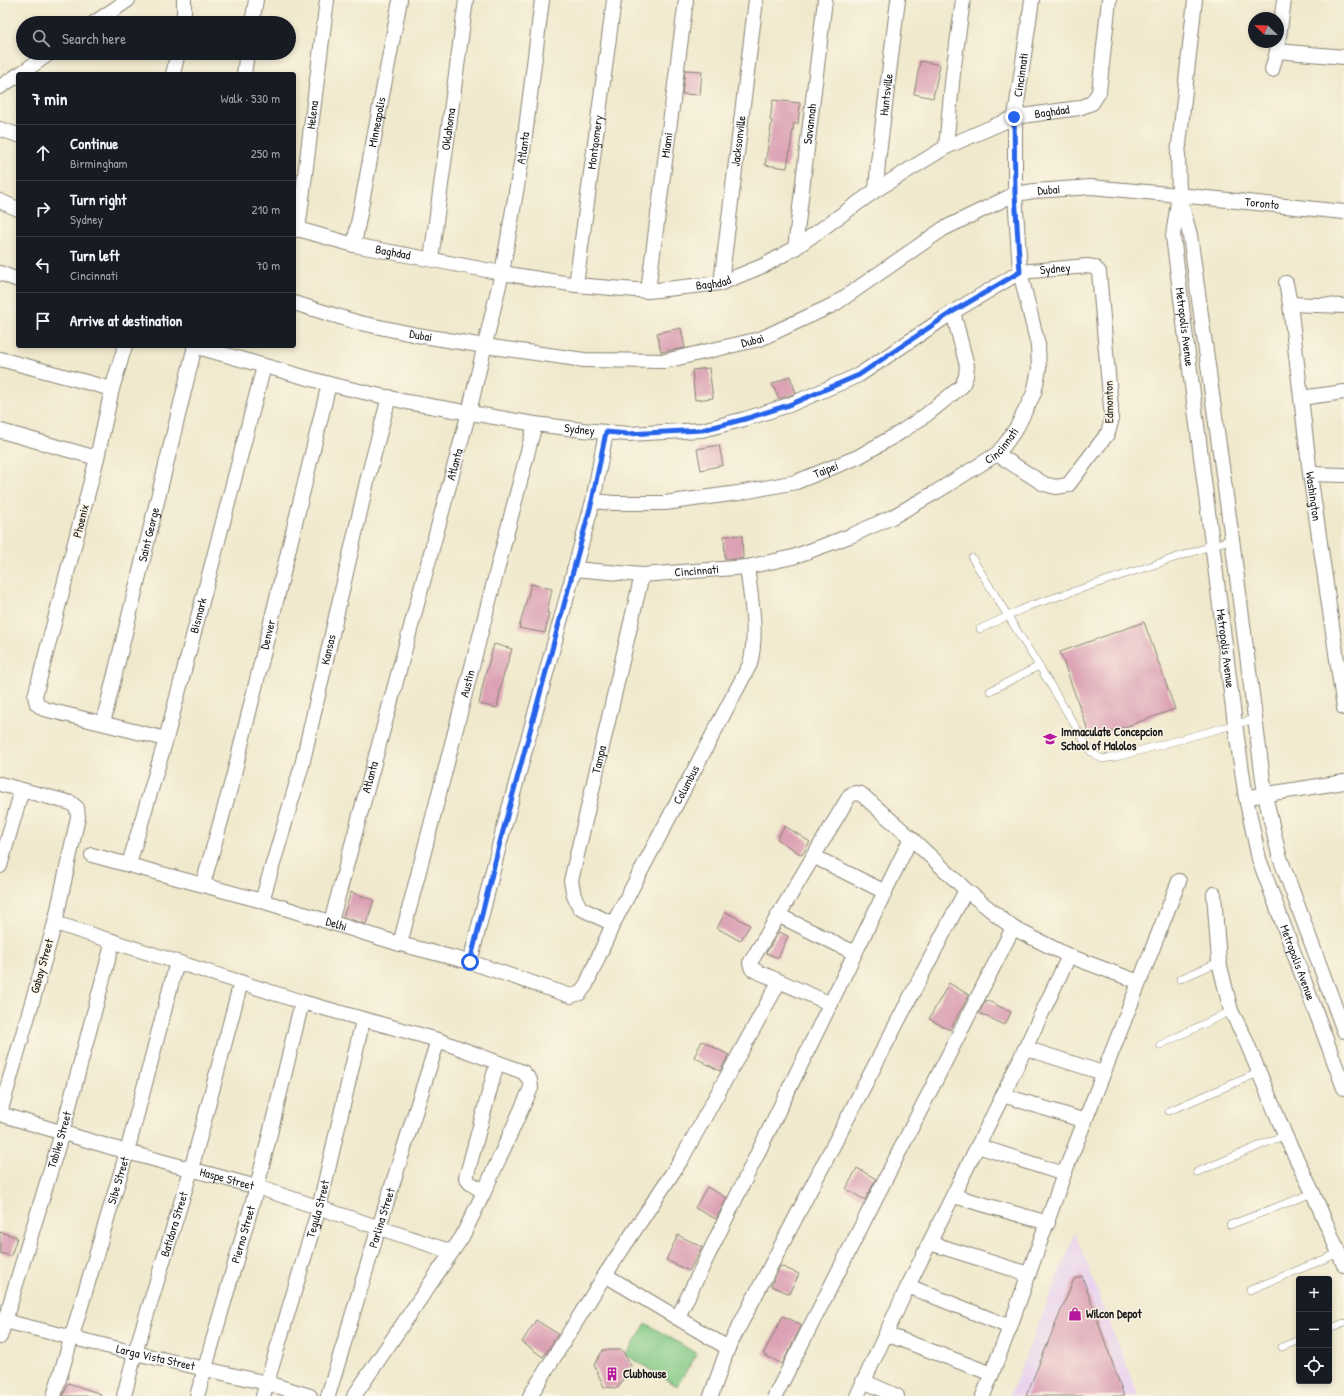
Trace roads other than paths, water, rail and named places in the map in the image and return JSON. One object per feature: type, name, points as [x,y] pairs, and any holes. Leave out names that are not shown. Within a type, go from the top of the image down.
[{"type":"street","points":[[104,16],[128,0]]},
{"type":"street","points":[[184,0],[184,16]]},
{"type":"street","points":[[253,16],[256,0]]},
{"type":"street","name":"Helena","points":[[296,229],[327,0]]},
{"type":"street","name":"Minneapolis","points":[[354,245],[400,0]]},
{"type":"street","name":"Oklahoma","points":[[431,259],[466,0]]},
{"type":"street","name":"Atlanta","points":[[331,922],[469,412],[502,273],[522,152],[542,0]]},
{"type":"street","name":"Montgomery","points":[[576,284],[614,0]]},
{"type":"street","name":"Miami","points":[[648,290],[686,0]]},
{"type":"street","name":"Jacksonville","points":[[721,283],[756,0]]},
{"type":"street","name":"Savannah","points":[[795,248],[825,0]]},
{"type":"street","name":"Huntsville","points":[[876,190],[878,162],[898,0]]},
{"type":"street","points":[[946,147],[952,73],[963,0]]},
{"type":"street","name":"Cincinnati","points":[[574,569],[642,575],[747,567],[793,557],[850,536],[892,517],[936,492],[996,454],[1006,443],[1017,427],[1034,393],[1039,369],[1038,345],[1020,272],[1015,194],[1014,117],[1032,0]]},
{"type":"street","name":"Baghdad","points":[[296,229],[354,245],[502,273],[576,284],[648,290],[721,283],[765,265],[795,248],[876,190],[946,147],[1014,117],[1079,108],[1092,103],[1099,92],[1109,0]]},
{"type":"street","name":"Metropolis Avenue","points":[[1195,0],[1178,154],[1179,195],[1173,236],[1235,724],[1246,798],[1259,859],[1344,1088]]},
{"type":"street","points":[[1272,70],[1277,51],[1284,0]]},
{"type":"street","points":[[1277,51],[1344,57]]},
{"type":"street","points":[[22,72],[40,60]]},
{"type":"street","points":[[173,72],[176,60]]},
{"type":"street","points":[[244,72],[246,60]]},
{"type":"street","points":[[0,87],[16,76]]},
{"type":"street","points":[[0,129],[16,134]]},
{"type":"street","name":"Dubai","points":[[296,304],[356,322],[417,335],[485,346],[584,360],[665,361],[760,339],[835,304],[943,229],[1015,194],[1091,187],[1179,195]]},
{"type":"street","name":"Metropolis Avenue","points":[[1179,195],[1190,235],[1256,719],[1264,795],[1279,855],[1344,1031]]},
{"type":"street","name":"Toronto","points":[[1179,195],[1344,212]]},
{"type":"street","points":[[0,201],[16,208]]},
{"type":"street","name":"Sydney","points":[[202,348],[329,384],[407,402],[535,424],[628,434],[702,430],[745,419],[789,405],[859,375],[952,312],[1020,272],[1087,266],[1094,267],[1099,272]]},
{"type":"street","name":"Edmonton","points":[[996,454],[1044,484],[1056,487],[1068,484],[1108,433],[1112,422],[1099,272]]},
{"type":"street","points":[[0,273],[16,279]]},
{"type":"street","name":"Washington","points":[[1286,283],[1290,304],[1310,474],[1338,629],[1344,708]]},
{"type":"street","points":[[1290,304],[1344,306]]},
{"type":"street","name":"Taipei","points":[[592,501],[614,503],[665,503],[738,493],[796,482],[858,457],[901,432],[926,415],[962,386],[966,376],[967,366],[952,312]]},
{"type":"street","name":"Phoenix","points":[[103,723],[44,709],[37,704],[35,696],[97,458],[112,388],[124,348]]},
{"type":"street","name":"Saint George","points":[[103,723],[195,348]]},
{"type":"street","points":[[0,359],[112,388]]},
{"type":"street","name":"Bismark","points":[[129,864],[166,739],[264,366]]},
{"type":"street","name":"Denver","points":[[203,884],[233,778],[329,384]]},
{"type":"street","points":[[1301,398],[1344,392]]},
{"type":"street","name":"Kansas","points":[[262,901],[302,765],[368,477],[389,397]]},
{"type":"street","name":"Austin","points":[[400,944],[535,424]]},
{"type":"street","points":[[1,431],[97,458]]},
{"type":"street","points":[[470,962],[500,842],[592,501],[606,432]]},
{"type":"street","points":[[1310,474],[1344,475]]},
{"type":"street","name":"Columbus","points":[[580,993],[586,985],[613,924],[750,664],[754,641],[747,567]]},
{"type":"street","name":"Tampa","points":[[613,924],[580,908],[574,896],[571,881],[642,575]]},
{"type":"street","points":[[103,723],[166,739]]},
{"type":"street","points":[[1246,798],[1344,782],[1344,770]]},
{"type":"street","points":[[0,784],[22,790],[0,866]]},
{"type":"street","name":"Gabay Street","points":[[0,1114],[55,923],[78,817],[77,808],[71,803],[22,790]]},
{"type":"street","points":[[830,1004],[752,969],[750,963],[850,796],[855,793],[861,794],[911,838],[966,890],[1013,928],[1068,956],[1139,982]]},
{"type":"street","points":[[678,1317],[911,838]]},
{"type":"street","name":"Delhi","points":[[92,855],[203,884],[400,944],[470,962],[571,996],[580,993]]},
{"type":"street","points":[[813,856],[885,892]]},
{"type":"street","points":[[983,1396],[1048,1223],[1064,1174],[1179,881]]},
{"type":"street","points":[[711,1396],[728,1348],[966,890]]},
{"type":"street","points":[[1214,894],[1219,962],[1231,1011],[1244,1036],[1258,1073],[1285,1135],[1313,1193],[1341,1259]]},
{"type":"street","points":[[778,915],[855,953]]},
{"type":"street","points":[[55,923],[302,1002],[438,1040],[523,1072],[530,1080],[531,1088],[462,1237],[354,1396]]},
{"type":"street","points":[[776,1396],[1013,928]]},
{"type":"street","name":"Tabike Street","points":[[0,1337],[2,1320],[62,1133],[113,941]]},
{"type":"street","points":[[857,1396],[908,1286],[1003,1096],[1068,956]]},
{"type":"street","name":"Sibe Street","points":[[54,1396],[127,1152],[177,962]]},
{"type":"street","name":"Batidora Street","points":[[124,1396],[135,1353],[191,1170],[241,982]]},
{"type":"street","points":[[530,1396],[605,1275],[681,1160],[779,982]]},
{"type":"street","name":"Pierno Street","points":[[197,1396],[257,1187],[302,1002]]},
{"type":"street","name":"Tegula Street","points":[[265,1389],[319,1208],[364,1020]]},
{"type":"street","name":"Parlina Street","points":[[328,1396],[438,1040]]},
{"type":"street","points":[[1025,1048],[1103,1073]]},
{"type":"street","points":[[484,1192],[470,1183],[466,1178],[497,1063]]},
{"type":"street","points":[[1003,1096],[1085,1121]]},
{"type":"street","name":"Haspe Street","points":[[0,1114],[127,1152],[257,1187],[452,1252]]},
{"type":"street","points":[[978,1146],[1064,1174]]},
{"type":"street","points":[[954,1196],[1048,1223]]},
{"type":"street","points":[[930,1243],[1028,1274]]},
{"type":"street","points":[[605,1275],[728,1348]]},
{"type":"street","points":[[908,1286],[1010,1327]]},
{"type":"street","name":"Larga Vista Street","points":[[2,1320],[135,1353],[205,1368],[265,1389],[310,1396]]},
{"type":"street","points":[[886,1334],[992,1374]]},
{"type":"street","points":[[863,1381],[896,1396]]},
{"type":"lane","points":[[980,629],[1029,606],[1232,538]]},
{"type":"lane","points":[[972,558],[1090,752],[1102,759],[1116,757],[1256,719]]},
{"type":"lane","points":[[990,691],[1039,666]]},
{"type":"lane","points":[[1180,979],[1219,962]]},
{"type":"lane","points":[[1160,1045],[1231,1011]]},
{"type":"lane","points":[[1169,1110],[1258,1073]]},
{"type":"lane","points":[[1197,1172],[1285,1135]]},
{"type":"lane","points":[[1230,1225],[1313,1193]]},
{"type":"lane","points":[[1250,1290],[1341,1259]]},
{"type":"lane","points":[[1332,1328],[1344,1323]]},
{"type":"lane","points":[[1282,1347],[1296,1341]]},
{"type":"place","name":"Immaculate Concepcion School of Malolos","points":[[1050,739]]},
{"type":"place","name":"Wilcon Depot","points":[[1075,1314]]},
{"type":"place","name":"Clubhouse","points":[[612,1374]]}]
